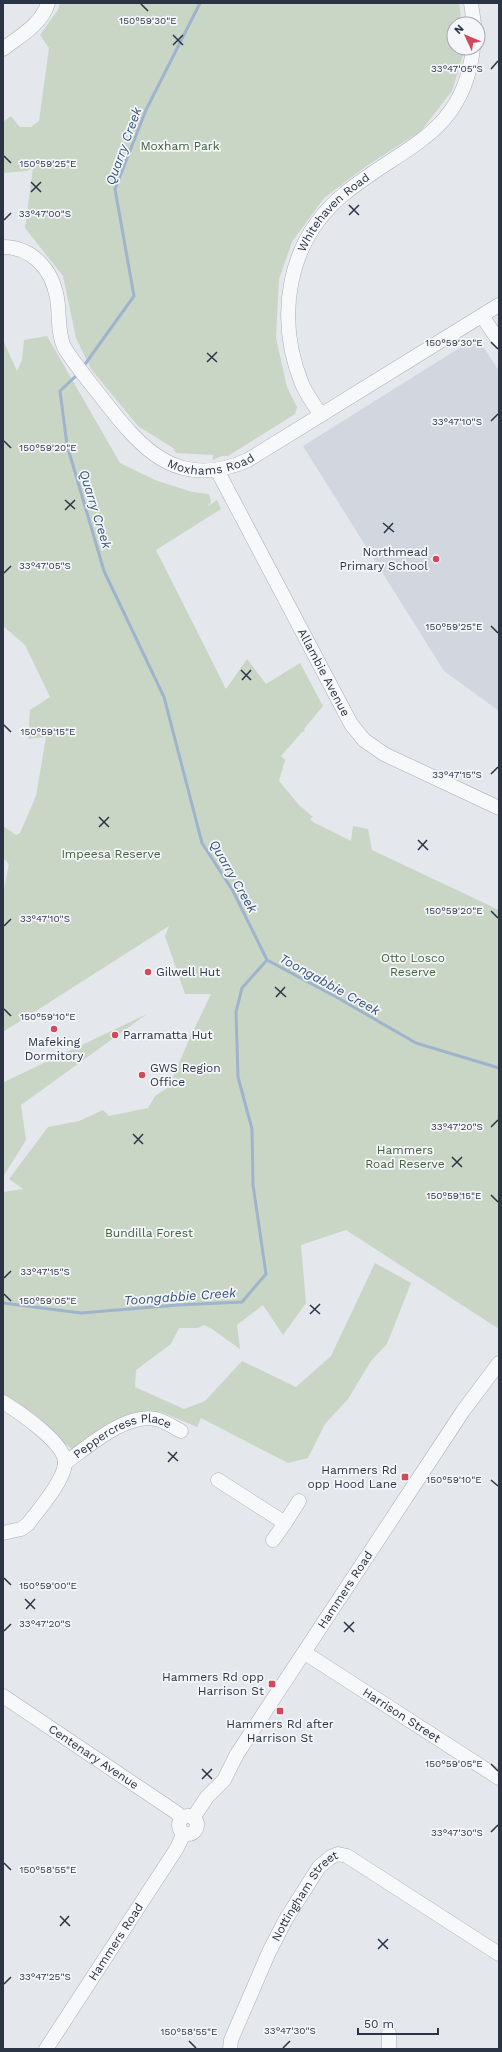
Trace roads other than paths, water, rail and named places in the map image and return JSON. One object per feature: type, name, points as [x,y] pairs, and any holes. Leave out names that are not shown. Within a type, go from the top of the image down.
[{"type":"street","points":[[3,49],[35,25],[46,11],[48,3]]},
{"type":"street","points":[[471,3],[473,16]]},
{"type":"street","name":"Whitehaven Road","points":[[321,415],[302,385],[294,360],[288,329],[290,289],[301,250],[314,227],[335,202],[354,186],[422,141],[443,121],[457,101],[464,86],[471,56]]},
{"type":"street","name":"Moxhams Road","points":[[3,247],[18,248],[30,252],[45,269],[55,291],[59,334],[68,353],[130,433],[166,463],[186,469],[217,470],[229,468],[248,460],[499,305]]},
{"type":"street","points":[[482,316],[499,341]]},
{"type":"street","name":"Allambie Avenue","points":[[217,470],[351,724],[364,740],[384,754],[499,808]]},
{"type":"street","name":"Hammers Road","points":[[46,2049],[177,1848],[186,1823],[224,1780],[238,1754],[463,1411],[499,1363]]},
{"type":"street","points":[[3,1402],[46,1434],[64,1456],[65,1463],[60,1479],[28,1524],[21,1529],[3,1533]]},
{"type":"street","name":"Peppercress Place","points":[[65,1463],[111,1431],[133,1420],[146,1418],[157,1419],[181,1431]]},
{"type":"street","points":[[218,1480],[285,1522]]},
{"type":"street","points":[[273,1540],[299,1501]]},
{"type":"street","name":"Harrison Street","points":[[305,1652],[499,1778]]},
{"type":"street","name":"Centenary Avenue","points":[[3,1696],[177,1813],[186,1823]]},
{"type":"street","name":"Nottingham Street","points":[[230,2049],[231,2040],[276,1935],[320,1867],[331,1857],[338,1854],[347,1856],[499,1954]]},
{"type":"street","points":[[389,2033],[389,2049]]},
{"type":"waterway","name":"Quarry Creek","points":[[83,367],[134,296],[115,189],[146,110],[200,3]]},
{"type":"waterway","name":"Quarry Creek","points":[[79,373],[60,391],[67,445],[104,571],[164,697],[202,843],[233,891],[267,960]]},
{"type":"waterway","name":"Toongabbie Creek","points":[[267,960],[338,998],[416,1043],[499,1068]]},
{"type":"waterway","name":"Toongabbie Creek","points":[[3,1303],[81,1313],[178,1305],[242,1302],[266,1274],[253,1185],[252,1129],[238,1077],[236,1012],[242,988],[267,960]]},
{"type":"place","name":"Northmead Primary School","points":[[436,559]]},
{"type":"place","name":"Gilwell Hut","points":[[148,972]]},
{"type":"place","name":"Mafeking Dormitory","points":[[54,1029]]},
{"type":"place","name":"Parramatta Hut","points":[[115,1035]]},
{"type":"place","name":"GWS Region Office","points":[[142,1075]]},
{"type":"place","name":"Hammers Rd opp Hood Lane","points":[[405,1477]]},
{"type":"place","name":"Hammers Rd opp Harrison St","points":[[272,1684]]},
{"type":"place","name":"Hammers Rd after Harrison St","points":[[280,1711]]},
{"type":"park label","name":"Moxham Park","points":[[180,146]]},
{"type":"park label","name":"Impeesa Reserve","points":[[111,854]]},
{"type":"park label","name":"Otto Losco Reserve","points":[[413,965]]},
{"type":"park label","name":"Hammers Road Reserve","points":[[405,1157]]},
{"type":"park label","name":"Bundilla Forest","points":[[149,1233]]}]
